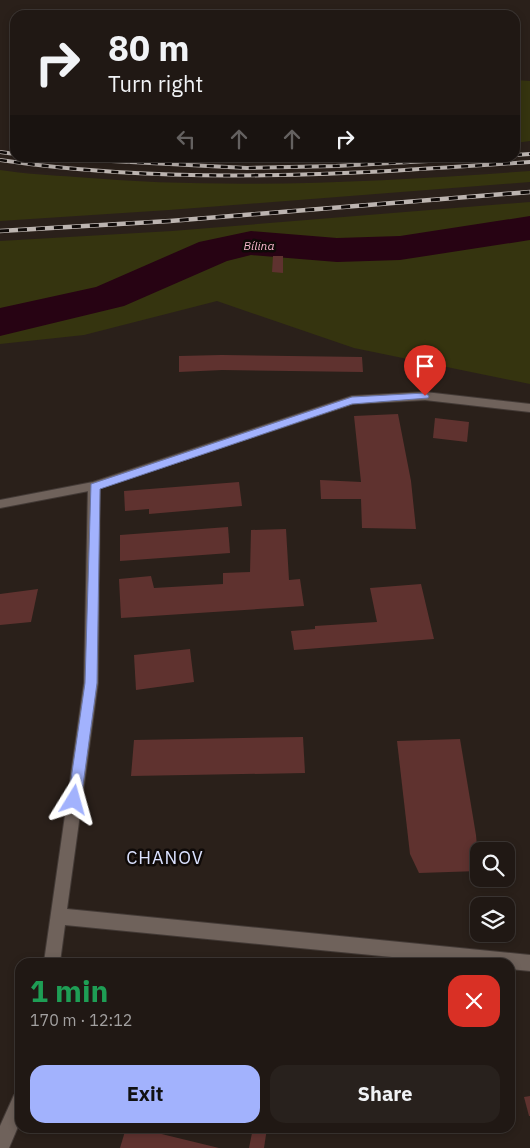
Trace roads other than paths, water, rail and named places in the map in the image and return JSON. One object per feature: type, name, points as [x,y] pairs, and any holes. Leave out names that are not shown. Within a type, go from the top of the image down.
[{"type":"street","points":[[0,504],[94,486],[352,400],[425,396],[530,408]]},
{"type":"street","points":[[53,958],[91,683],[94,486]]},
{"type":"street","points":[[58,916],[480,958]]},
{"type":"street","points":[[515,962],[530,963]]},
{"type":"street","points":[[0,1148],[15,1113]]},
{"type":"waterway","name":"Bílina","points":[[0,322],[109,297],[214,251],[251,243],[337,250],[400,248],[530,228]]},
{"type":"railway","points":[[0,152],[10,153]]},
{"type":"railway","points":[[520,155],[530,154]]},
{"type":"railway","points":[[0,160],[10,161]]},
{"type":"railway","points":[[16,162],[132,173],[198,175],[331,173],[530,162]]},
{"type":"railway","points":[[131,162],[247,168],[410,162]]},
{"type":"railway","points":[[0,231],[170,221],[530,192]]},
{"type":"district","name":"CHANOV","points":[[165,858]]}]
